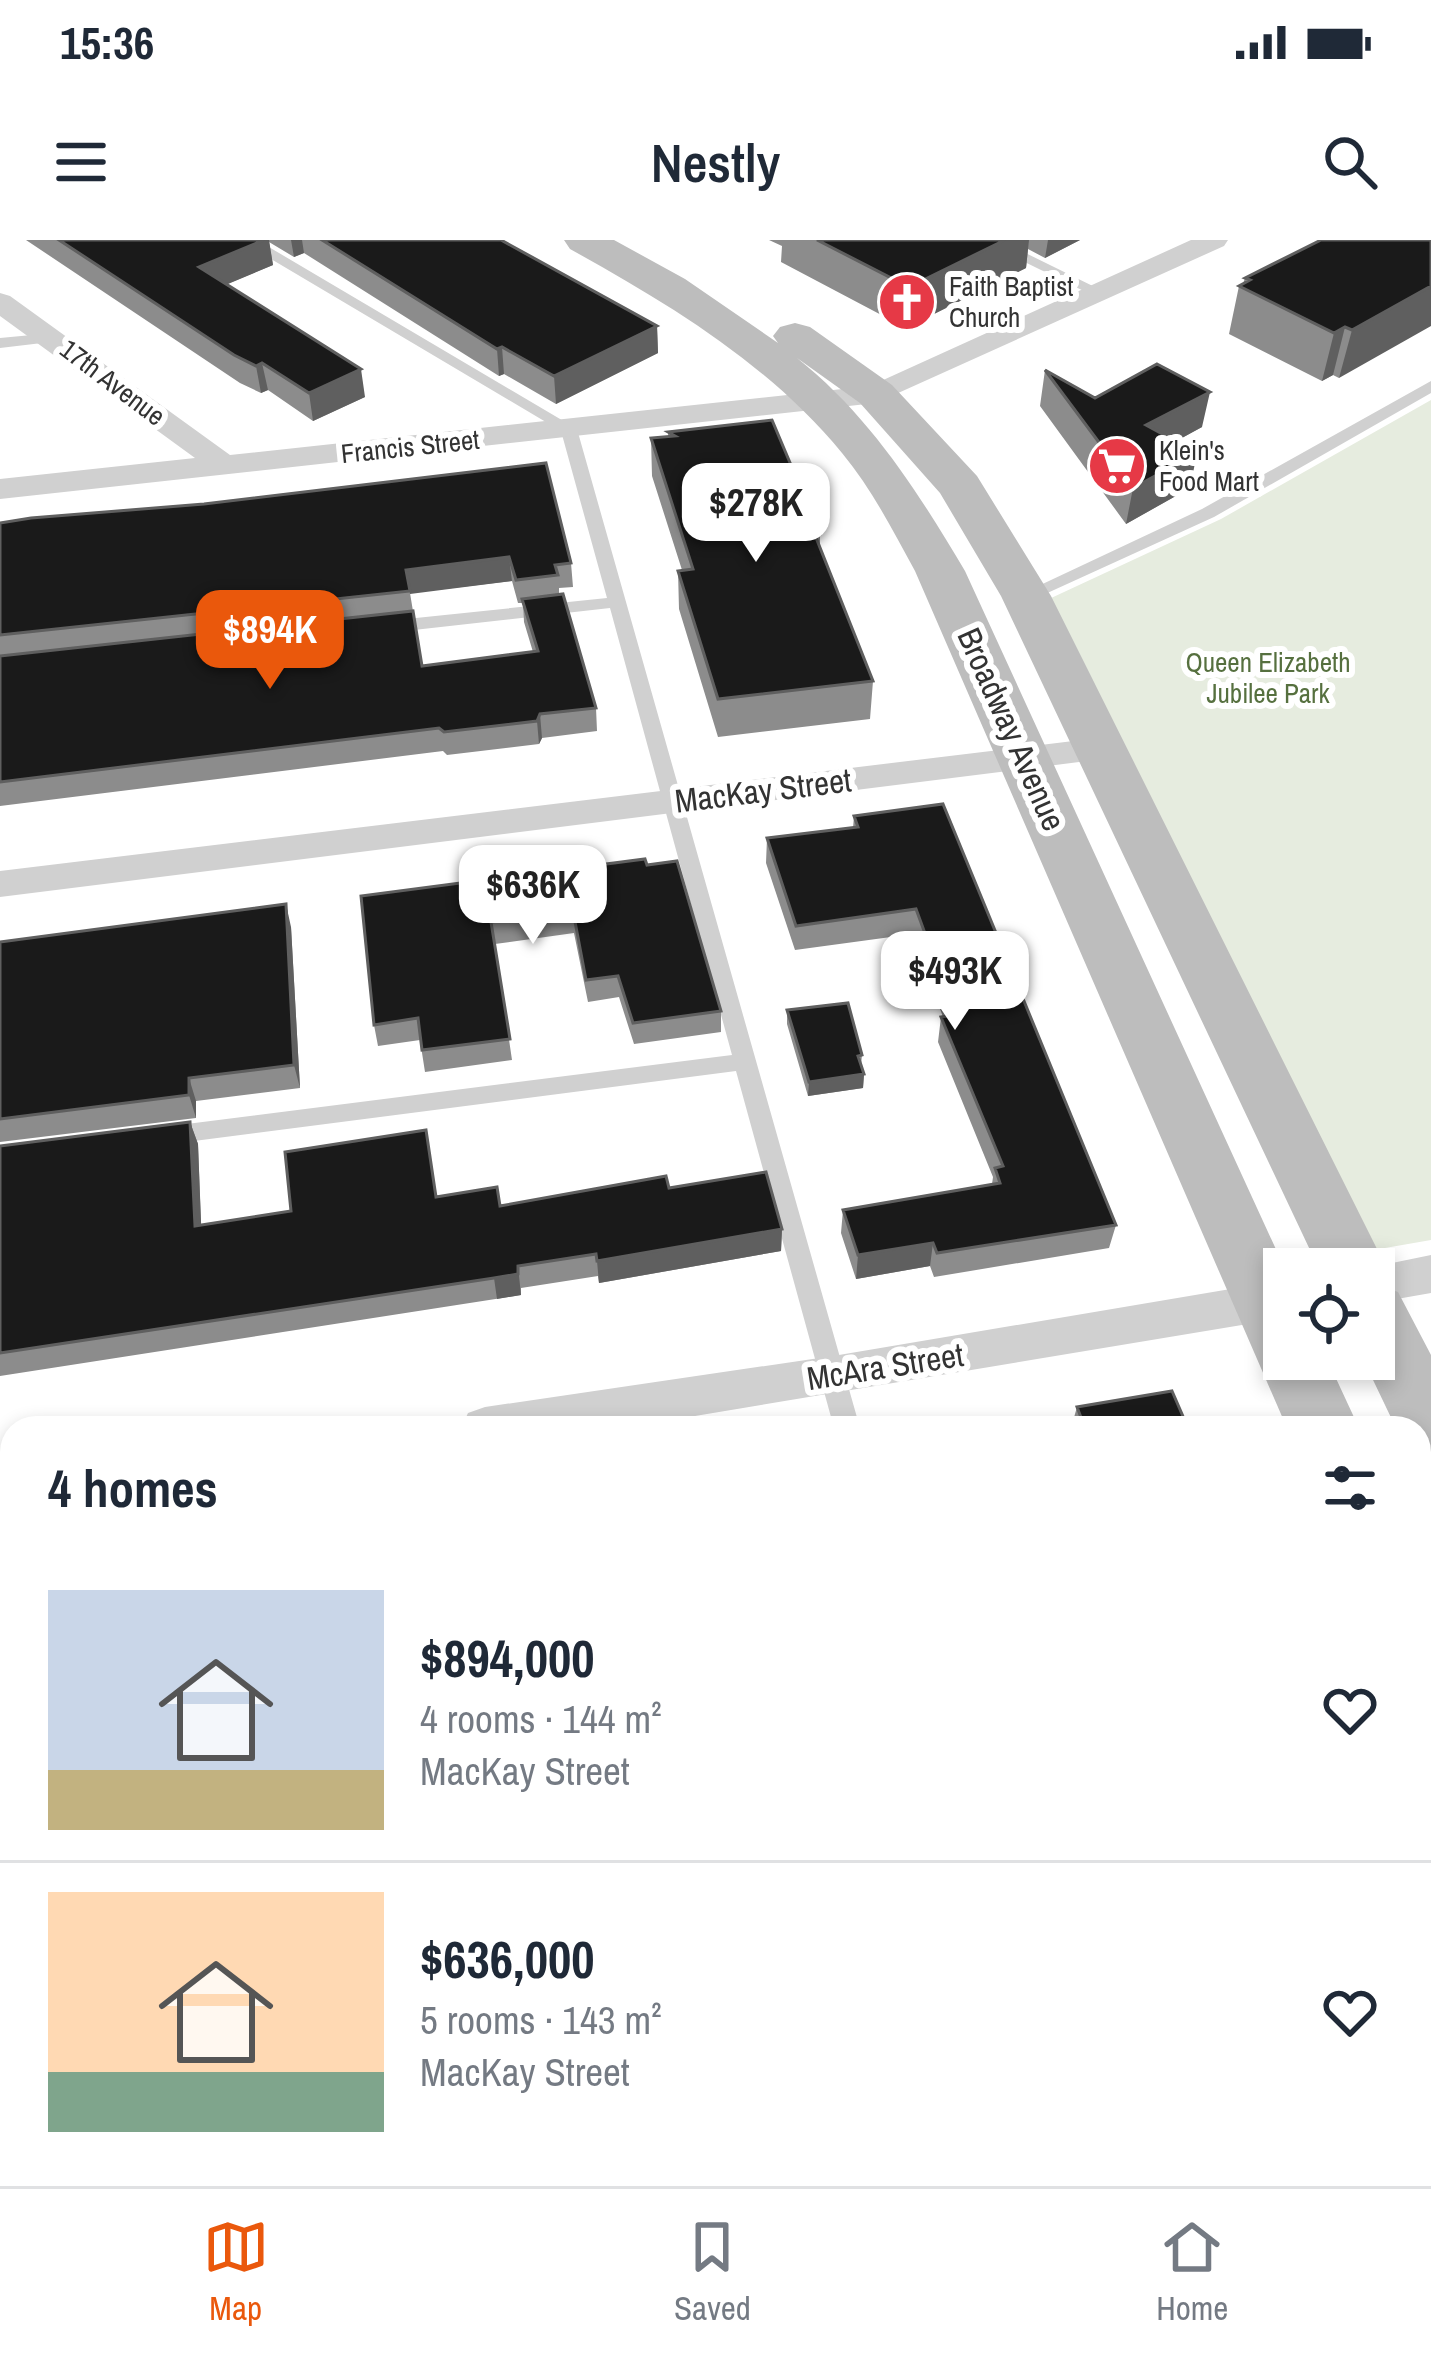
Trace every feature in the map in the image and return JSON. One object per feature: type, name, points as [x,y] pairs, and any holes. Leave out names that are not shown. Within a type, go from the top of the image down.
[{"type":"street","name":"Broadway Avenue","points":[[584,240],[683,292],[757,346],[820,402],[887,481],[940,571],[1263,1283]]},
{"type":"street","name":"Broadway Avenue","points":[[638,240],[724,286],[876,394],[960,486],[1026,596],[1343,1248]]},
{"type":"street","name":"Francis Street","points":[[0,489],[876,394],[1214,240]]},
{"type":"street","name":"17th Avenue","points":[[0,302],[224,465]]},
{"type":"street","name":"MacKay Street","points":[[0,884],[1098,750]]},
{"type":"street","points":[[1395,1280],[1431,1274]]},
{"type":"street","name":"McAra Street","points":[[565,1416],[832,1376],[1263,1327]]},
{"type":"street","points":[[1395,1354],[1426,1416]]},
{"type":"street","name":"Broadway Avenue","points":[[1303,1380],[1317,1416]]},
{"type":"lane","points":[[247,240],[569,429],[844,1416]]},
{"type":"lane","points":[[987,240],[1099,292]]},
{"type":"lane","points":[[0,343],[53,338]]},
{"type":"lane","points":[[1026,596],[1208,513],[1431,386]]},
{"type":"lane","points":[[356,631],[617,602]]},
{"type":"lane","points":[[140,1139],[744,1062]]},
{"type":"green space","name":"Queen Elizabeth Jubilee Park","points":[[1431,400],[1431,1240],[1360,1248],[1049,599],[1221,519]]},
{"type":"building","points":[[59,240],[264,240],[199,267],[361,369],[309,393],[262,363],[256,366],[234,355]]},
{"type":"building","points":[[322,240],[501,240],[657,326],[554,376],[502,347],[497,349]]},
{"type":"building","points":[[817,240],[1005,240],[909,287]]},
{"type":"building","points":[[1321,240],[1431,240],[1431,286],[1352,330],[1345,327],[1334,333],[1239,286],[1250,280],[1245,278]]},
{"type":"building","points":[[1157,364],[1210,392],[1146,425],[1197,453],[1133,488],[1045,370],[1095,398]]},
{"type":"building","points":[[772,420],[820,534],[815,535],[873,681],[718,699],[678,571],[693,569],[651,438]]},
{"type":"building","points":[[546,463],[571,563],[555,565],[558,575],[516,580],[509,557],[406,570],[410,591],[0,635],[0,523]]},
{"type":"building","points":[[563,594],[596,708],[540,714],[537,721],[444,732],[439,728],[0,782],[0,656],[413,611],[422,666],[538,651],[522,599]]},
{"type":"building","points":[[943,804],[1116,1225],[937,1253],[933,1243],[858,1255],[843,1210],[1000,1183],[995,1168],[1003,1166],[941,1017],[955,1015],[916,909],[796,926],[767,838],[858,827],[854,816]]},
{"type":"building","points":[[645,859],[647,865],[677,861],[721,1011],[633,1023],[618,976],[586,980],[573,911],[491,922],[510,1039],[422,1050],[418,1018],[374,1025],[361,896]]},
{"type":"building","points":[[286,904],[294,1065],[189,1078],[189,1095],[0,1119],[0,942]]},
{"type":"building","points":[[848,1003],[864,1074],[809,1082],[787,1010]]},
{"type":"building","points":[[190,1122],[195,1226],[291,1211],[285,1152],[426,1130],[436,1197],[497,1187],[500,1206],[666,1176],[669,1188],[766,1172],[782,1229],[597,1261],[596,1254],[518,1266],[518,1274],[0,1353],[0,1146]]},
{"type":"building","points":[[1172,1391],[1183,1416],[1080,1416],[1077,1407]]},
{"type":"place","name":"Faith Baptist Church","points":[[907,302]]},
{"type":"place","name":"Klein's Food Mart","points":[[1117,466]]}]
